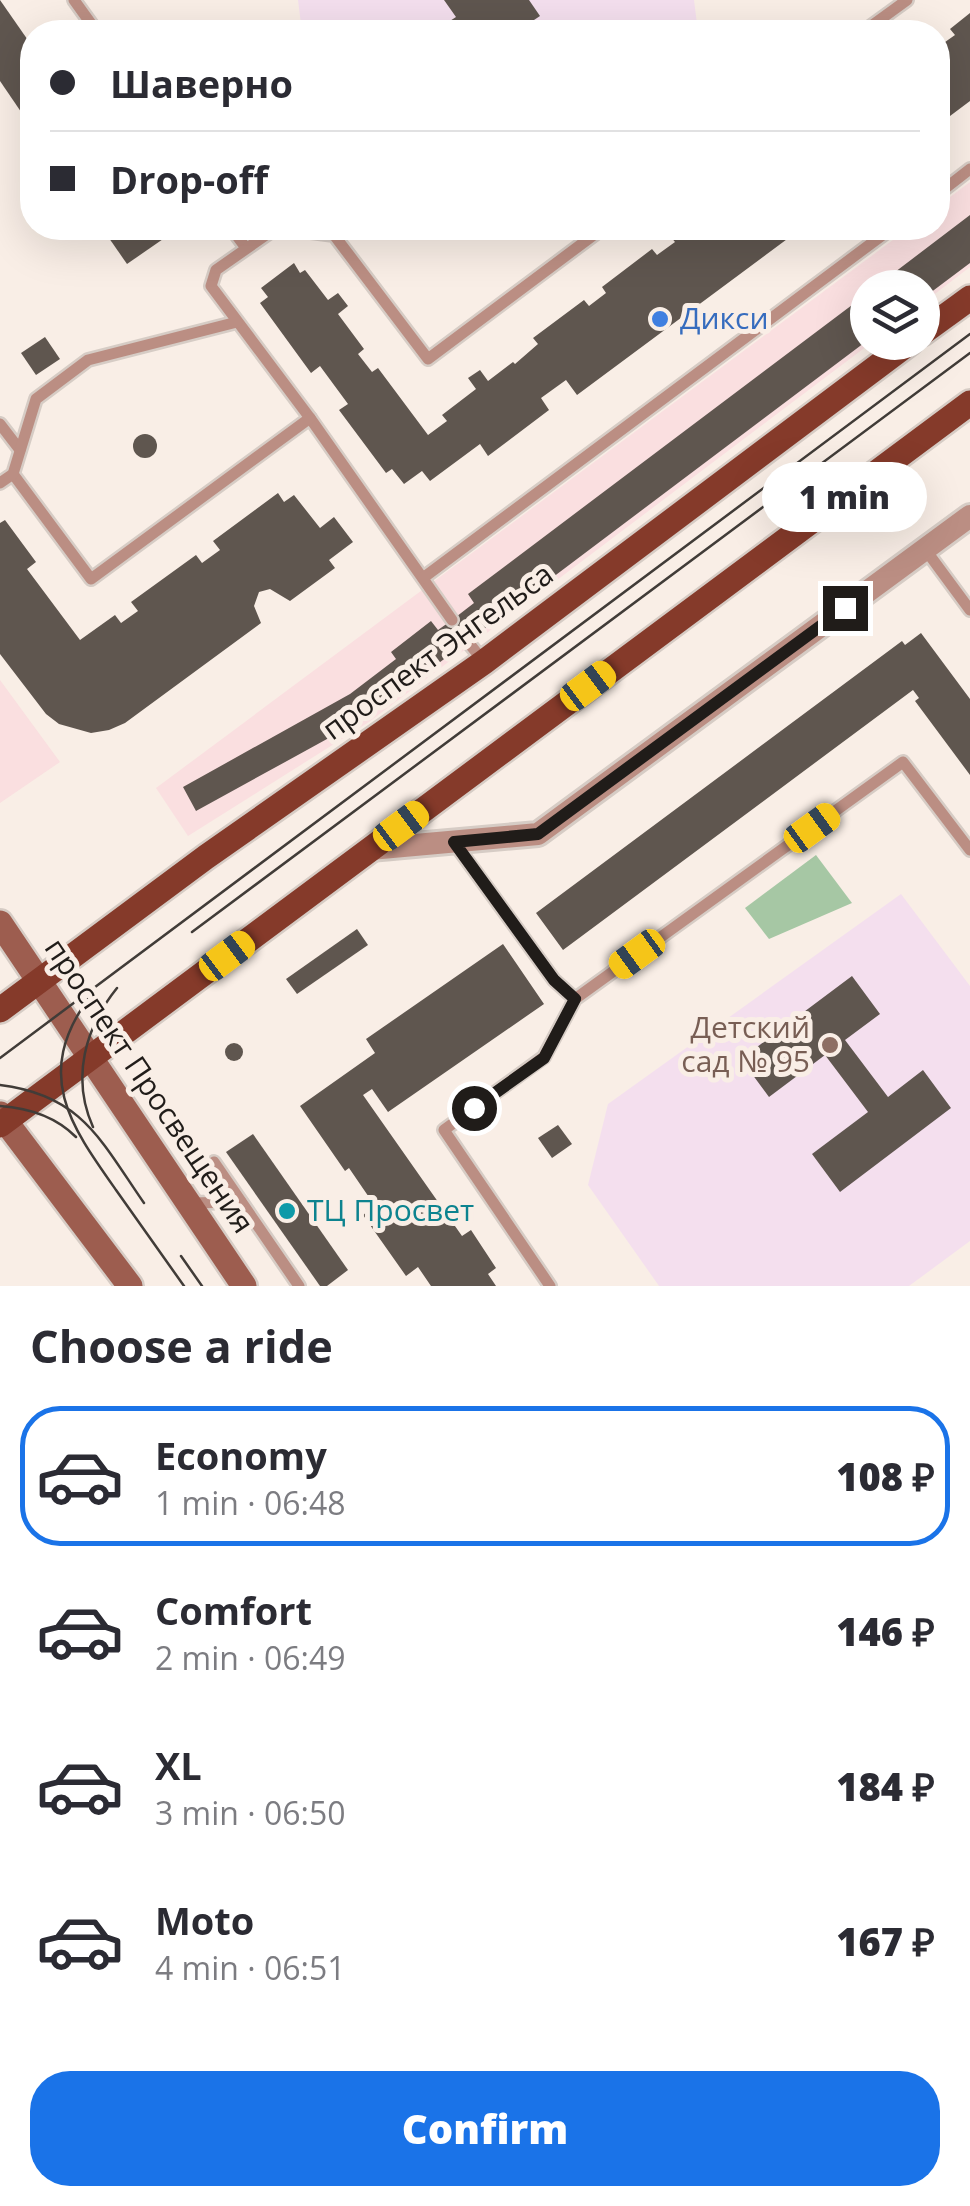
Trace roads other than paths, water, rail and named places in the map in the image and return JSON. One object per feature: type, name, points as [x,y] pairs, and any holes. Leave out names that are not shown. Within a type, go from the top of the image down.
[{"type":"main road","points":[[940,320],[970,298]]},
{"type":"main road","name":"проспект Энгельса","points":[[0,1010],[476,652],[885,360]]},
{"type":"main road","points":[[130,1286],[2,1120],[92,1058],[970,402]]},
{"type":"main road","name":"проспект Просвещения","points":[[0,922],[244,1286]]},
{"type":"street","points":[[370,849],[538,834],[970,516]]},
{"type":"lane","points":[[879,20],[906,0]]},
{"type":"lane","points":[[240,240],[246,248]]},
{"type":"lane","points":[[259,240],[216,270],[211,286],[310,418],[452,620]]},
{"type":"lane","points":[[338,240],[428,359],[587,240]]},
{"type":"lane","points":[[423,578],[876,240]]},
{"type":"lane","points":[[0,484],[13,474],[36,399],[88,360],[237,322]]},
{"type":"lane","points":[[13,474],[92,579],[310,418]]},
{"type":"lane","points":[[0,424],[20,450]]},
{"type":"lane","points":[[925,550],[970,610]]},
{"type":"lane","points":[[550,1286],[444,1130],[544,1058],[575,999],[903,762],[970,850]]},
{"type":"lane","points":[[454,842],[554,980],[575,999]]},
{"type":"lane","points":[[214,1162],[299,1286]]},
{"type":"lane","points":[[189,1203],[241,1202]]},
{"type":"tram line","points":[[0,1058],[970,334]]},
{"type":"tram line","points":[[192,932],[970,353]]},
{"type":"tram line","points":[[93,1127],[83,1090],[85,1054],[97,1020],[117,988]]},
{"type":"tram line","points":[[88,999],[63,1052],[64,1099],[99,1166],[184,1286]]},
{"type":"tram line","points":[[0,1085],[28,1090],[70,1110],[101,1141],[144,1203]]},
{"type":"tram line","points":[[0,1106],[41,1114],[76,1137]]},
{"type":"tram line","points":[[181,1256],[202,1286]]},
{"type":"place","name":"Дикси","points":[[660,319]]},
{"type":"place","name":"Детский сад № 95","points":[[830,1045]]},
{"type":"place","name":"ТЦ Просвет","points":[[287,1211]]}]
